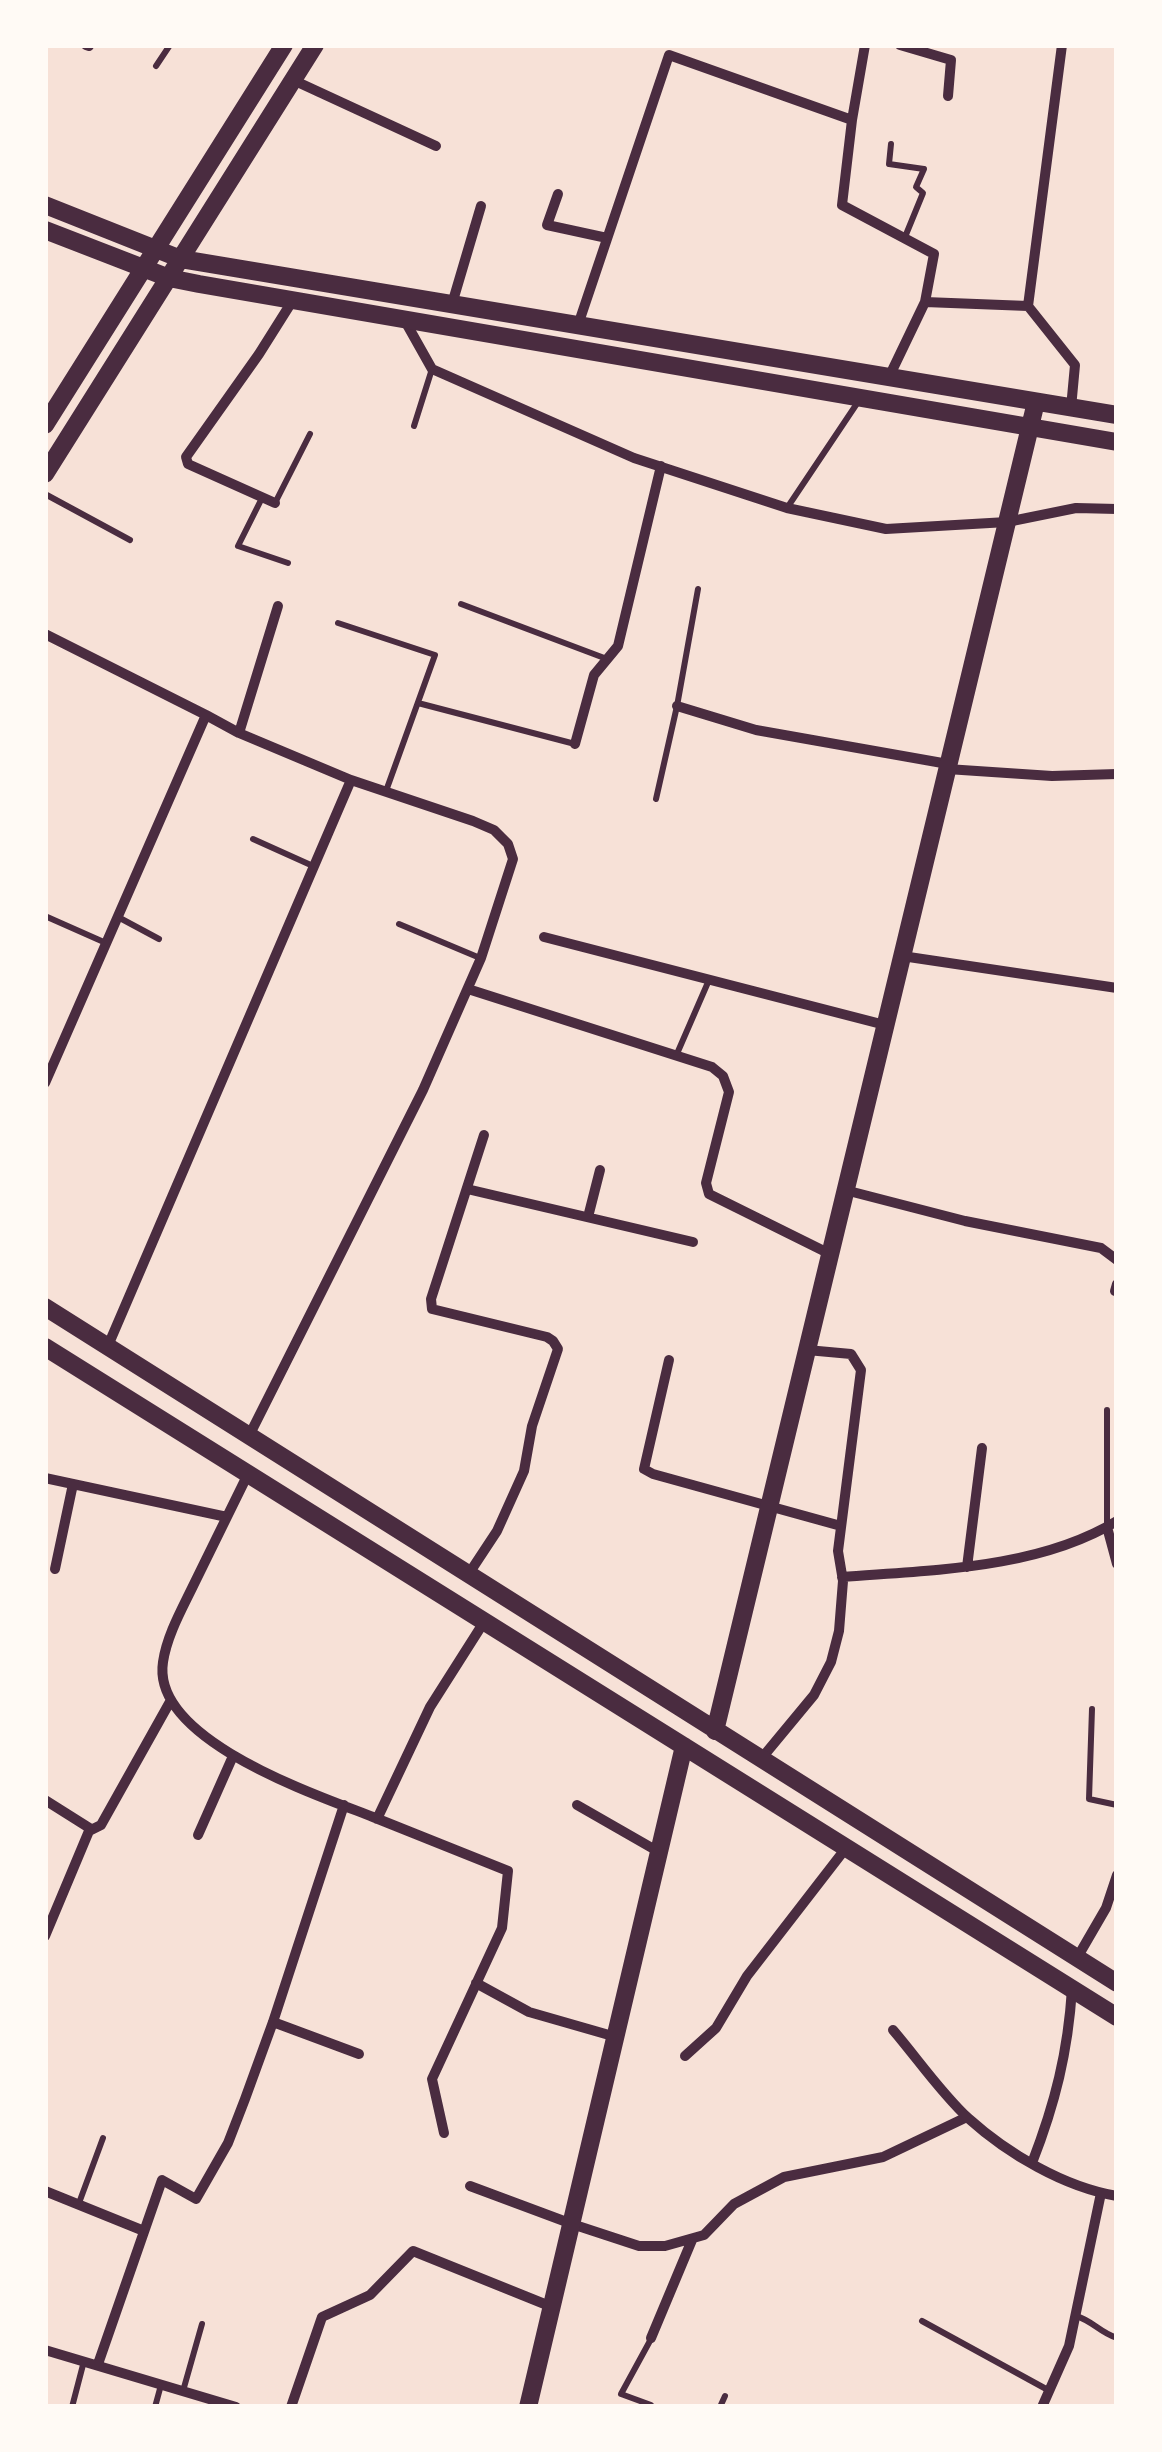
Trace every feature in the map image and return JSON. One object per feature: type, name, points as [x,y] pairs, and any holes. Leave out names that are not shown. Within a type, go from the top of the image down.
[{"type":"main road","points":[[45,474],[316,45]]},
{"type":"main road","points":[[45,425],[282,46]]},
{"type":"main road","points":[[45,205],[181,260],[1117,416]]},
{"type":"main road","points":[[45,230],[169,278],[1117,442]]},
{"type":"main road","points":[[715,1731],[1036,402]]},
{"type":"main road","points":[[45,1307],[1117,1983]]},
{"type":"main road","points":[[45,1347],[1117,2018]]},
{"type":"main road","points":[[684,1746],[715,1731]]},
{"type":"main road","points":[[528,2407],[684,1746]]},
{"type":"street","points":[[866,45],[842,206],[934,254],[925,302],[890,377]]},
{"type":"street","points":[[900,45],[951,60],[948,96]]},
{"type":"street","points":[[1062,45],[1028,306],[1075,365],[1072,408]]},
{"type":"street","points":[[578,325],[669,55],[852,120]]},
{"type":"street","points":[[293,80],[436,146]]},
{"type":"street","points":[[558,194],[547,224],[607,238]]},
{"type":"street","points":[[452,304],[482,206]]},
{"type":"street","points":[[275,503],[188,464],[186,457],[292,300]]},
{"type":"street","points":[[925,302],[1028,306]]},
{"type":"street","points":[[405,321],[432,369],[634,458],[787,508],[886,529],[1006,522],[1076,508],[1117,510]]},
{"type":"street","points":[[574,744],[594,676],[618,646],[660,466]]},
{"type":"street","points":[[239,734],[278,606]]},
{"type":"street","points":[[45,634],[239,734],[351,780],[474,820],[494,830],[508,844],[513,859],[481,958],[423,1090],[250,1434]]},
{"type":"street","points":[[677,706],[756,730],[948,766],[1052,776],[1117,774]]},
{"type":"street","points":[[45,1083],[206,714]]},
{"type":"street","points":[[107,1348],[351,780]]},
{"type":"street","points":[[544,937],[885,1025]]},
{"type":"street","points":[[902,956],[1117,988]]},
{"type":"street","points":[[468,989],[712,1067],[723,1076],[729,1092],[706,1182],[708,1194],[830,1254]]},
{"type":"street","points":[[468,1576],[496,1531],[524,1471],[532,1426],[558,1349],[547,1337],[432,1309],[431,1300],[484,1134]]},
{"type":"street","points":[[588,1217],[600,1170]]},
{"type":"street","points":[[468,1189],[693,1242]]},
{"type":"street","points":[[845,1190],[965,1221],[1101,1248],[1117,1260]]},
{"type":"street","points":[[760,1759],[814,1695],[831,1662],[839,1630],[842,1577],[838,1551],[861,1370],[851,1354],[807,1350]]},
{"type":"street","points":[[669,1360],[644,1469],[841,1526]]},
{"type":"street","points":[[968,1566],[982,1448]]},
{"type":"street","points":[[248,1474],[172,1628],[162,1664],[163,1681],[177,1711],[233,1756],[280,1780],[508,1871],[502,1928],[432,2079],[444,2132]]},
{"type":"street","points":[[45,1478],[227,1518]]},
{"type":"street","points":[[55,1569],[73,1484]]},
{"type":"street","points":[[842,1577],[968,1566],[1061,1548],[1112,1524],[1117,1564]]},
{"type":"street","points":[[377,1819],[430,1707],[484,1622]]},
{"type":"street","points":[[45,1936],[91,1829],[101,1825],[171,1700]]},
{"type":"street","points":[[198,1834],[233,1756]]},
{"type":"street","points":[[45,1800],[91,1829]]},
{"type":"street","points":[[576,1805],[659,1852]]},
{"type":"street","points":[[98,2364],[162,2180],[196,2199],[228,2142],[273,2022],[344,1806]]},
{"type":"street","points":[[686,2056],[716,2028],[747,1976],[846,1848]]},
{"type":"street","points":[[1076,1958],[1106,1908],[1117,1875]]},
{"type":"street","points":[[476,1983],[530,2012],[616,2037]]},
{"type":"street","points":[[1032,2163],[1061,2077],[1072,1989]]},
{"type":"street","points":[[273,2022],[359,2054]]},
{"type":"street","points":[[893,2030],[968,2117],[1059,2179],[1117,2196]]},
{"type":"street","points":[[470,2186],[639,2246],[665,2246],[704,2235],[734,2204],[784,2178],[882,2157],[968,2117]]},
{"type":"street","points":[[45,2191],[144,2231]]},
{"type":"street","points":[[1042,2407],[1069,2346],[1102,2193]]},
{"type":"street","points":[[651,2338],[692,2240]]},
{"type":"street","points":[[291,2407],[322,2318],[370,2295],[413,2251],[552,2307]]},
{"type":"street","points":[[45,2350],[236,2407]]},
{"type":"lane","points":[[156,66],[170,45]]},
{"type":"lane","points":[[891,144],[889,164],[924,169],[916,187],[923,193],[904,238]]},
{"type":"lane","points":[[414,426],[432,369]]},
{"type":"lane","points":[[787,508],[861,398]]},
{"type":"lane","points":[[275,503],[310,434]]},
{"type":"lane","points":[[45,494],[130,540]]},
{"type":"lane","points":[[262,498],[238,546],[288,563]]},
{"type":"lane","points":[[656,799],[698,589]]},
{"type":"lane","points":[[461,604],[608,659]]},
{"type":"lane","points":[[338,623],[435,655],[386,792]]},
{"type":"lane","points":[[418,703],[574,744]]},
{"type":"lane","points":[[254,839],[314,867]]},
{"type":"lane","points":[[45,916],[106,943]]},
{"type":"lane","points":[[118,916],[159,939]]},
{"type":"lane","points":[[399,924],[481,958]]},
{"type":"lane","points":[[676,1057],[709,980]]},
{"type":"lane","points":[[1107,1410],[1112,1524]]},
{"type":"lane","points":[[1092,1709],[1089,1799],[1117,1806]]},
{"type":"lane","points":[[78,2204],[104,2138]]},
{"type":"lane","points":[[1076,2316],[1089,2320],[1100,2333],[1117,2338]]},
{"type":"lane","points":[[922,2321],[1050,2390]]},
{"type":"lane","points":[[183,2391],[202,2324]]},
{"type":"lane","points":[[650,2407],[622,2394],[651,2338]]},
{"type":"lane","points":[[72,2407],[84,2360]]},
{"type":"lane","points":[[155,2407],[161,2384]]},
{"type":"lane","points":[[720,2407],[726,2396]]}]
